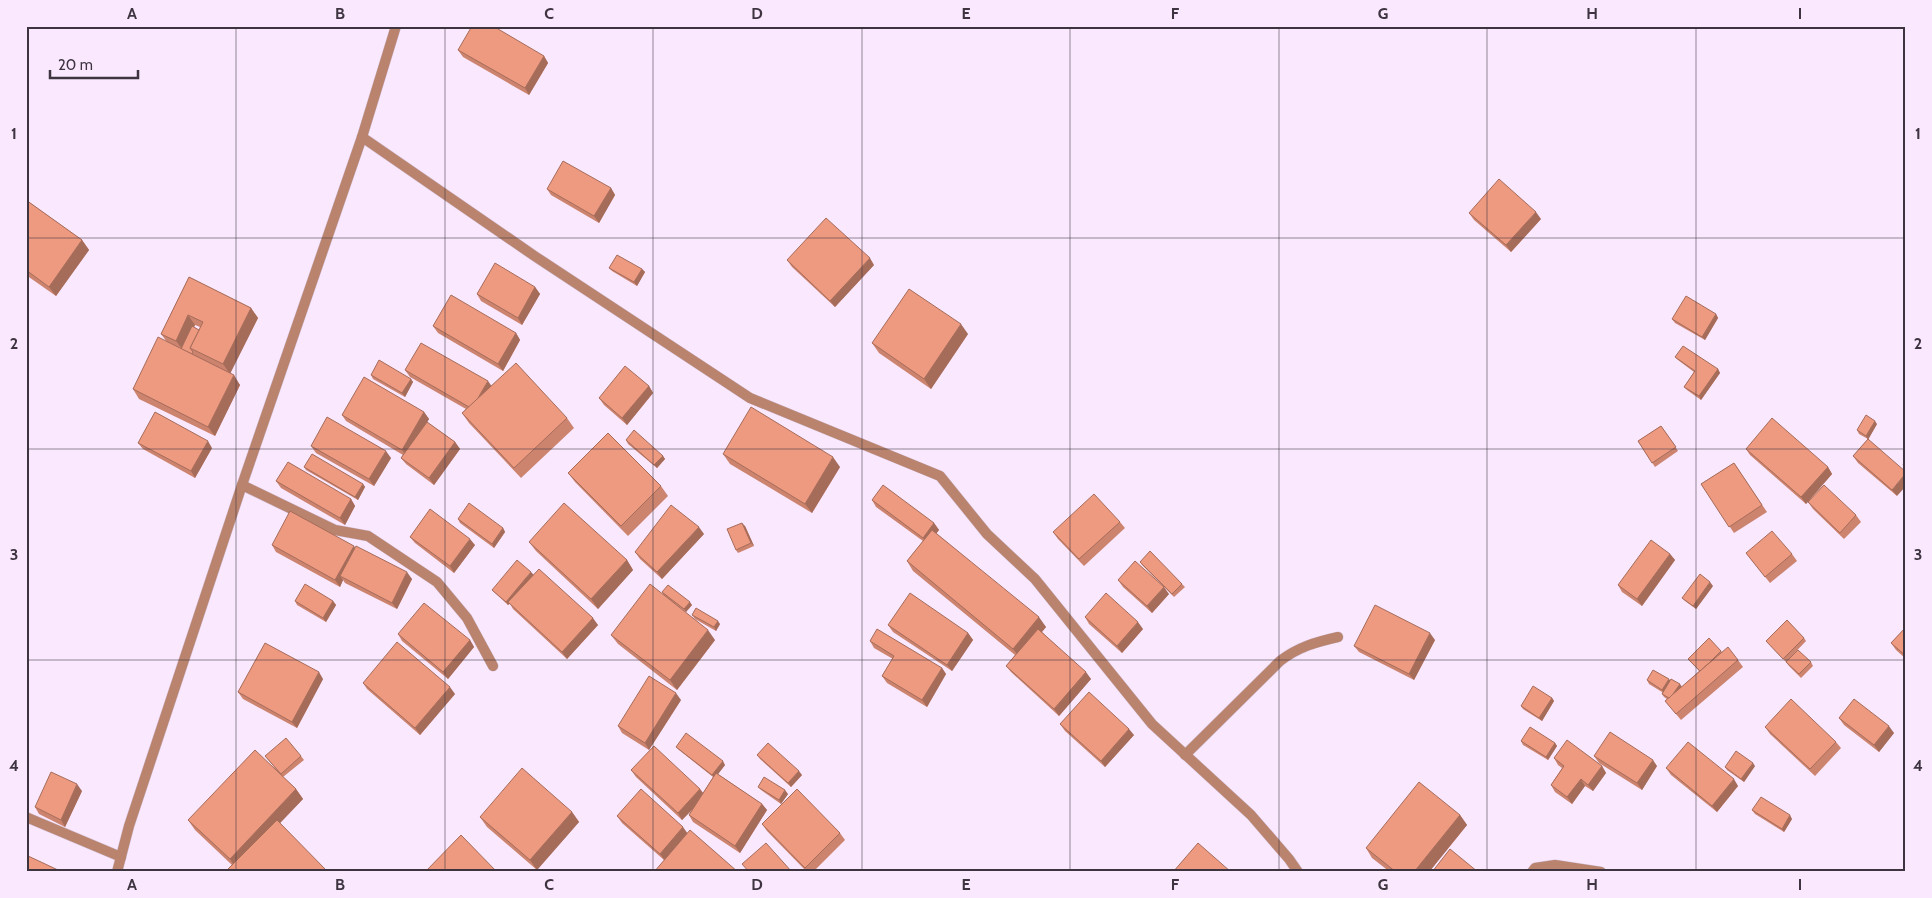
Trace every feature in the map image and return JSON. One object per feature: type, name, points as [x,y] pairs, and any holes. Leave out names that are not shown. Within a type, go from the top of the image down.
[{"type":"street","points":[[117,872],[129,826],[242,485],[362,137],[396,26]]},
{"type":"street","points":[[362,137],[536,257],[750,398],[940,476],[988,534],[1035,579],[1152,724],[1251,815],[1298,872]]},
{"type":"street","points":[[242,485],[335,530],[368,536],[437,582],[468,618],[493,666]]},
{"type":"street","points":[[1185,755],[1292,651],[1308,644],[1338,637]]},
{"type":"street","points":[[26,817],[121,857]]},
{"type":"street","points":[[1532,872],[1536,868],[1555,865],[1601,872]]},
{"type":"building","points":[[472,26],[493,26],[544,56],[525,88],[458,50]]},
{"type":"building","points":[[563,161],[611,188],[594,216],[547,189]]},
{"type":"building","points":[[1499,179],[1536,212],[1506,245],[1469,213]]},
{"type":"building","points":[[26,200],[82,240],[49,287],[26,270]]},
{"type":"building","points":[[826,218],[870,258],[830,301],[787,260]]},
{"type":"building","points":[[617,255],[642,269],[634,282],[609,268]]},
{"type":"building","points":[[495,263],[535,287],[518,318],[477,294]]},
{"type":"building","points":[[189,277],[251,308],[223,364],[190,348],[203,322],[188,315],[176,341],[161,334]]},
{"type":"building","points":[[909,289],[961,324],[924,379],[872,343]]},
{"type":"building","points":[[451,295],[516,333],[498,364],[433,326]]},
{"type":"building","points":[[1686,296],[1716,314],[1702,337],[1672,319]]},
{"type":"building","points":[[192,326],[199,330],[190,348],[193,352],[192,354],[181,349]]},
{"type":"building","points":[[158,337],[234,375],[208,427],[133,389]]},
{"type":"building","points":[[421,343],[488,381],[478,398],[469,407],[405,370]]},
{"type":"building","points":[[1683,346],[1718,369],[1699,396],[1684,387],[1695,371],[1675,357]]},
{"type":"building","points":[[379,360],[411,379],[402,393],[371,375]]},
{"type":"building","points":[[516,363],[567,418],[514,468],[462,413]]},
{"type":"building","points":[[625,366],[649,386],[622,418],[599,398]]},
{"type":"building","points":[[364,377],[424,412],[402,450],[342,415]]},
{"type":"building","points":[[751,407],[833,457],[805,504],[723,454]]},
{"type":"building","points":[[155,412],[208,441],[191,471],[138,443]]},
{"type":"building","points":[[1866,415],[1875,421],[1866,436],[1857,430]]},
{"type":"building","points":[[327,417],[386,451],[369,479],[311,446]]},
{"type":"building","points":[[1772,418],[1828,467],[1801,497],[1746,449]]},
{"type":"building","points":[[427,422],[455,442],[429,478],[401,458]]},
{"type":"building","points":[[1661,426],[1676,447],[1652,463],[1638,441]]},
{"type":"building","points":[[634,430],[663,456],[654,465],[626,440]]},
{"type":"building","points":[[608,433],[661,486],[621,526],[568,473]]},
{"type":"building","points":[[1868,439],[1906,472],[1892,490],[1853,456]]},
{"type":"building","points":[[312,454],[363,484],[355,497],[304,467]]},
{"type":"building","points":[[288,462],[351,499],[340,518],[276,481]]},
{"type":"building","points":[[1734,463],[1762,505],[1729,527],[1701,484]]},
{"type":"building","points":[[883,485],[934,523],[923,538],[872,500]]},
{"type":"building","points":[[1824,485],[1856,515],[1840,533],[1808,502]]},
{"type":"building","points":[[1094,494],[1120,522],[1079,559],[1053,532]]},
{"type":"building","points":[[469,503],[503,528],[492,544],[458,519]]},
{"type":"building","points":[[564,503],[627,560],[591,599],[529,542]]},
{"type":"building","points":[[671,505],[699,527],[657,572],[635,552]]},
{"type":"building","points":[[430,509],[470,539],[450,566],[410,537]]},
{"type":"building","points":[[290,511],[354,546],[335,580],[272,545]]},
{"type":"building","points":[[742,523],[751,543],[736,550],[727,529]]},
{"type":"building","points":[[932,530],[1039,617],[1013,649],[907,561]]},
{"type":"building","points":[[1772,531],[1792,554],[1765,577],[1746,553]]},
{"type":"building","points":[[1651,540],[1670,554],[1637,599],[1618,585]]},
{"type":"building","points":[[356,546],[407,572],[392,603],[340,576]]},
{"type":"building","points":[[1150,551],[1182,584],[1172,594],[1140,562]]},
{"type":"building","points":[[517,560],[531,572],[506,602],[492,590]]},
{"type":"building","points":[[1135,561],[1164,587],[1147,606],[1118,580]]},
{"type":"building","points":[[539,569],[593,618],[562,652],[508,602]]},
{"type":"building","points":[[1700,574],[1710,582],[1693,606],[1682,598]]},
{"type":"building","points":[[305,584],[333,601],[323,618],[295,601]]},
{"type":"building","points":[[650,584],[708,630],[670,680],[611,635]]},
{"type":"building","points":[[668,585],[690,602],[684,609],[662,592]]},
{"type":"building","points":[[910,593],[968,633],[947,665],[888,625]]},
{"type":"building","points":[[1106,593],[1138,622],[1117,646],[1085,617]]},
{"type":"building","points":[[424,603],[470,640],[443,672],[398,634]]},
{"type":"building","points":[[1375,605],[1430,633],[1409,674],[1354,646]]},
{"type":"building","points":[[696,608],[718,621],[714,627],[692,615]]},
{"type":"building","points":[[1787,620],[1804,638],[1783,659],[1766,641]]},
{"type":"building","points":[[1906,627],[1906,656],[1891,643]]},
{"type":"building","points":[[877,629],[942,668],[922,700],[882,676],[894,656],[870,641]]},
{"type":"building","points":[[1038,629],[1086,672],[1054,709],[1006,666]]},
{"type":"building","points":[[1709,638],[1721,651],[1700,671],[1688,659]]},
{"type":"building","points":[[397,642],[450,687],[415,728],[363,683]]},
{"type":"building","points":[[265,643],[319,672],[292,722],[238,692]]},
{"type":"building","points":[[1728,647],[1738,660],[1676,714],[1665,701]]},
{"type":"building","points":[[1798,650],[1811,662],[1799,674],[1786,662]]},
{"type":"building","points":[[1653,670],[1669,679],[1662,690],[1647,680]]},
{"type":"building","points":[[649,676],[676,693],[645,743],[618,726]]},
{"type":"building","points":[[1671,679],[1680,684],[1669,698],[1662,694]]},
{"type":"building","points":[[1533,686],[1552,698],[1539,718],[1521,706]]},
{"type":"building","points":[[1089,692],[1129,729],[1101,761],[1060,724]]},
{"type":"building","points":[[1791,699],[1836,742],[1810,769],[1765,727]]},
{"type":"building","points":[[1854,699],[1889,726],[1874,745],[1839,718]]},
{"type":"building","points":[[1530,727],[1555,743],[1546,757],[1521,741]]},
{"type":"building","points":[[1610,732],[1653,760],[1637,783],[1594,756]]},
{"type":"building","points":[[686,733],[723,761],[712,775],[676,747]]},
{"type":"building","points":[[286,738],[301,756],[281,774],[265,756]]},
{"type":"building","points":[[1567,740],[1602,766],[1588,785],[1581,779],[1567,797],[1551,785],[1564,766],[1554,758]]},
{"type":"building","points":[[1688,742],[1734,779],[1712,806],[1666,768]]},
{"type":"building","points":[[768,743],[799,771],[788,783],[757,755]]},
{"type":"building","points":[[654,746],[700,789],[678,813],[631,770]]},
{"type":"building","points":[[255,750],[296,789],[230,859],[188,820]]},
{"type":"building","points":[[1736,751],[1753,763],[1741,779],[1725,767]]},
{"type":"building","points":[[522,768],[572,812],[530,860],[480,817]]},
{"type":"building","points":[[51,772],[77,784],[61,820],[35,807]]},
{"type":"building","points":[[716,773],[762,804],[735,846],[689,815]]},
{"type":"building","points":[[764,777],[785,790],[779,800],[758,787]]},
{"type":"building","points":[[1419,782],[1460,815],[1414,872],[1396,872],[1366,848]]},
{"type":"building","points":[[641,789],[683,827],[660,854],[617,816]]},
{"type":"building","points":[[797,789],[840,833],[805,868],[762,824]]},
{"type":"building","points":[[1761,797],[1790,815],[1782,829],[1752,810]]},
{"type":"building","points":[[277,820],[328,872],[225,872]]},
{"type":"building","points":[[690,830],[738,872],[654,872]]},
{"type":"building","points":[[461,835],[497,872],[425,872]]},
{"type":"building","points":[[766,843],[792,872],[749,872],[742,864]]},
{"type":"building","points":[[1198,843],[1231,872],[1173,872]]},
{"type":"building","points":[[1450,849],[1478,872],[1432,872]]},
{"type":"building","points":[[26,855],[58,870],[57,872],[26,872]]}]
